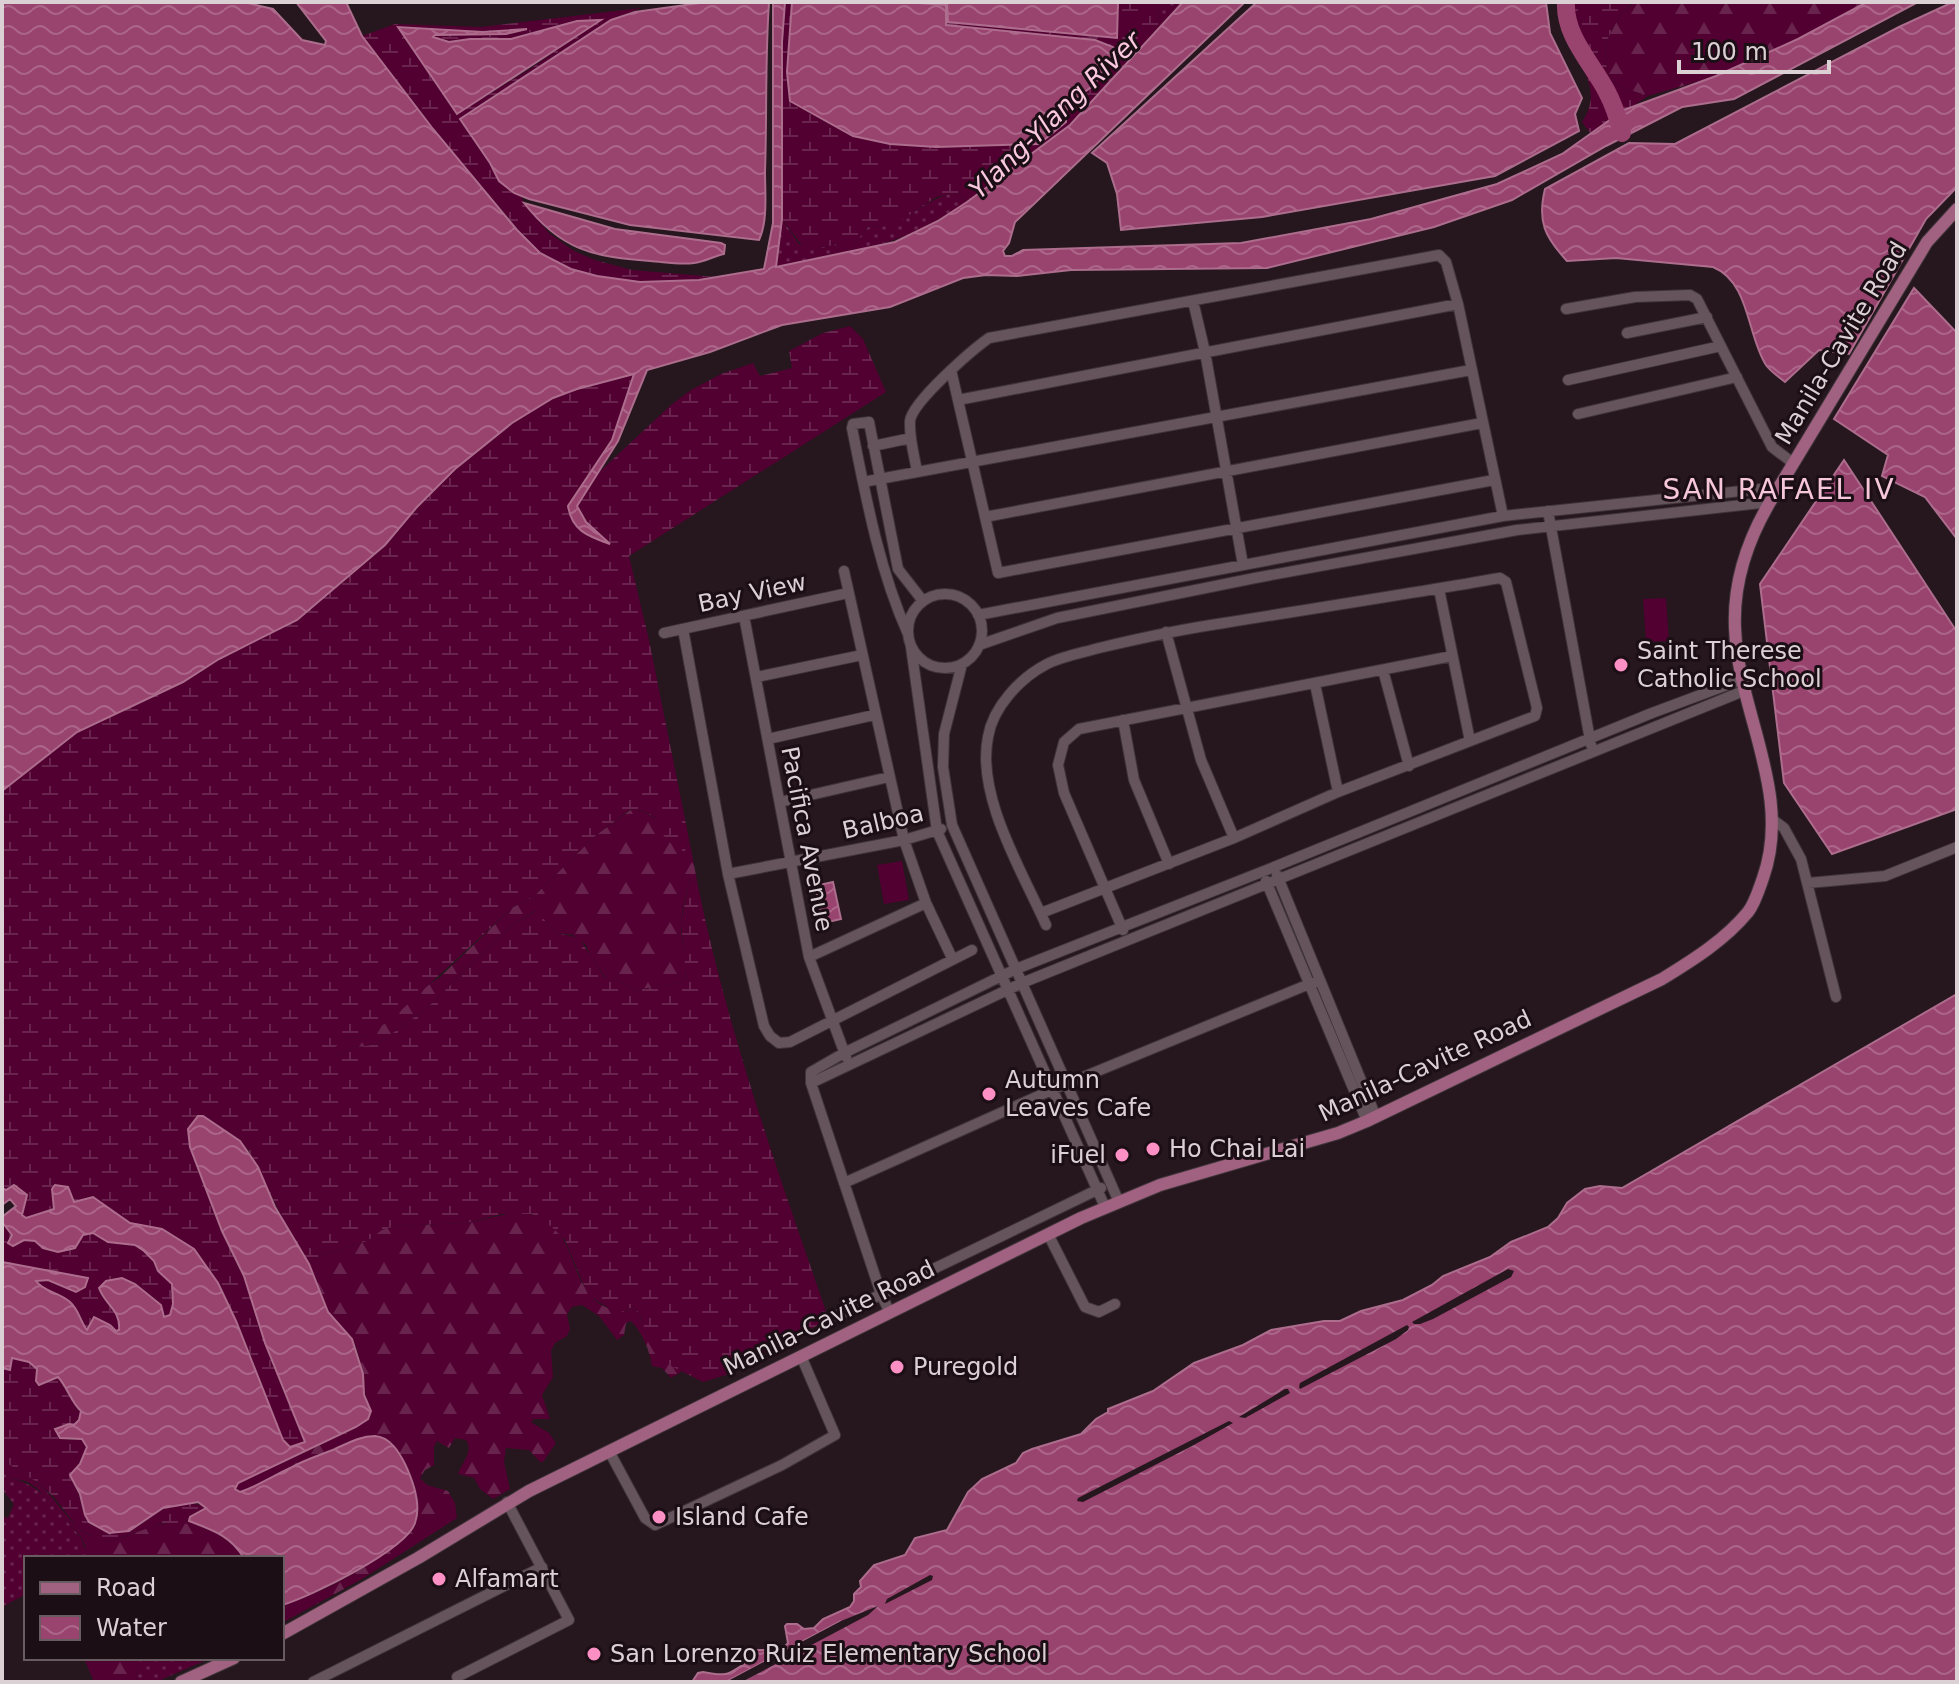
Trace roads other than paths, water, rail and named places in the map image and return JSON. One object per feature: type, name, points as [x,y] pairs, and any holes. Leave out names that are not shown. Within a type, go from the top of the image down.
[{"type":"main road","name":"Manila-Cavite Road","points":[[284,1633],[418,1558],[507,1502],[1048,1234],[1160,1185],[1338,1133],[1371,1119],[1662,979],[1701,956],[1750,910],[1765,872],[1772,819],[1768,778],[1744,685],[1735,627],[1737,585],[1748,544],[1793,463],[1927,242],[1957,209]]},
{"type":"main road","points":[[181,1682],[201,1678],[231,1660]]},
{"type":"street","points":[[917,471],[910,419],[915,408],[951,370],[989,338],[1439,255],[1446,262],[1458,304],[1503,516]]},
{"type":"street","points":[[1566,309],[1635,297],[1690,295],[1699,301],[1772,447],[1793,463]]},
{"type":"street","points":[[1193,301],[1243,565]]},
{"type":"street","points":[[958,400],[1458,304]]},
{"type":"street","points":[[1627,333],[1707,317]]},
{"type":"street","points":[[1568,380],[1721,346]]},
{"type":"street","points":[[951,370],[998,573],[1494,480]]},
{"type":"street","points":[[863,482],[1471,370]]},
{"type":"street","points":[[1578,414],[1737,377]]},
{"type":"street","points":[[923,601],[898,569],[869,422],[852,425],[889,592],[911,647],[937,831],[1105,1207]]},
{"type":"street","points":[[985,517],[1482,423]]},
{"type":"street","points":[[873,446],[911,438]]},
{"type":"street","points":[[978,615],[1503,516],[1780,487]]},
{"type":"street","points":[[979,645],[1057,618],[1517,530],[1770,502]]},
{"type":"street","points":[[1548,511],[1592,751]]},
{"type":"street","points":[[844,571],[904,840],[926,903],[952,958]]},
{"type":"street","points":[[1041,913],[1234,838],[1338,792],[1531,719],[1537,708],[1506,582],[1500,578],[1166,632],[1067,656],[1047,664],[1011,693],[996,714],[988,735],[985,757],[987,782],[994,807],[1046,925]]},
{"type":"street","points":[[1155,583],[1158,597]]},
{"type":"street","points":[[1439,589],[1470,741]]},
{"type":"street","name":"Bay View","points":[[664,633],[848,593]]},
{"type":"street","points":[[908,634],[914,610],[932,595],[954,595],[972,606],[978,615],[982,635],[979,645],[962,664],[951,667],[928,664],[911,647]]},
{"type":"street","name":"Pacifica Avenue","points":[[744,616],[809,957],[846,1059]]},
{"type":"street","points":[[683,629],[728,874],[764,1026],[770,1036],[779,1043],[790,1042],[830,1019],[972,950]]},
{"type":"street","points":[[1166,632],[1201,760],[1234,838]]},
{"type":"street","points":[[757,677],[862,655]]},
{"type":"street","points":[[1127,940],[1064,793],[1058,765],[1064,742],[1079,729],[1452,656]]},
{"type":"street","points":[[962,664],[944,734],[943,767],[952,825],[1119,1202]]},
{"type":"street","points":[[1383,670],[1409,766]]},
{"type":"street","points":[[1315,684],[1338,792]]},
{"type":"street","points":[[890,1313],[811,1083],[846,1059],[1016,969],[1589,739],[1744,685]]},
{"type":"street","points":[[846,1059],[1022,983],[1592,751],[1744,685]]},
{"type":"street","points":[[768,739],[874,715]]},
{"type":"street","points":[[1123,720],[1134,780],[1169,864]]},
{"type":"street","points":[[780,802],[889,777]]},
{"type":"street","points":[[1772,819],[1784,828],[1801,859],[1836,997]]},
{"type":"street","name":"Balboa","points":[[728,874],[904,840],[952,825]]},
{"type":"street","points":[[1808,883],[1885,876],[1957,847]]},
{"type":"street","points":[[1274,867],[1313,982]]},
{"type":"street","points":[[1262,872],[1371,1119]]},
{"type":"street","points":[[809,957],[926,903]]},
{"type":"street","points":[[844,1183],[1054,1089],[1313,982]]},
{"type":"street","points":[[836,1316],[1110,1184]]},
{"type":"street","points":[[1048,1234],[1085,1307],[1099,1312],[1115,1304]]},
{"type":"street","points":[[609,1451],[645,1518],[655,1525],[782,1465],[835,1435],[801,1356]]},
{"type":"street","points":[[457,1677],[569,1621],[507,1502]]},
{"type":"street","points":[[313,1682],[542,1567]]},
{"type":"water","points":[[2,2],[244,2],[273,9],[302,40],[325,45],[326,41],[296,2],[346,2],[362,36],[433,129],[540,253],[571,269],[640,282],[699,280],[764,269],[773,223],[773,2],[785,2],[782,42],[782,219],[776,267],[895,242],[938,221],[1070,125],[1183,2],[1245,2],[1015,222],[1009,243],[1003,251],[1005,256],[1023,250],[1241,243],[1371,219],[1497,184],[1562,154],[1624,110],[1716,76],[1798,39],[1867,2],[1918,2],[1734,99],[1682,107],[1512,200],[1434,227],[1267,268],[1071,270],[963,278],[890,307],[782,325],[710,352],[647,370],[618,441],[577,506],[586,522],[610,544],[577,527],[568,506],[612,440],[634,374],[553,398],[512,423],[455,469],[385,545],[297,620],[219,659],[183,682],[77,732],[2,791]]},
{"type":"water","points":[[707,2],[769,3],[765,207],[759,240],[630,225],[529,199],[514,193],[499,181],[460,119],[611,20],[635,12]]},
{"type":"water","name":"Ylang-Ylang River","points":[[792,2],[946,5],[946,25],[1095,40],[1113,47],[1116,52],[1094,85],[1067,105],[1066,122],[1039,144],[936,147],[890,144],[853,136],[790,101],[787,72]]},
{"type":"water","points":[[947,2],[1118,2],[1117,38],[948,22]]},
{"type":"water","points":[[1257,2],[1546,2],[1550,33],[1582,98],[1575,114],[1579,131],[1495,176],[1262,217],[1121,230],[1117,194],[1107,163],[1092,153]]},
{"type":"water","points":[[1957,2],[1957,187],[1926,219],[1849,354],[1819,350],[1785,382],[1766,365],[1741,297],[1725,274],[1713,267],[1616,258],[1567,261],[1548,236],[1542,211],[1545,189],[1629,143],[1675,144]]},
{"type":"water","points":[[601,20],[457,114],[398,27],[483,32],[527,29],[506,34],[433,37],[449,42],[511,39],[577,21]]},
{"type":"water","points":[[524,203],[615,229],[721,243],[725,245],[724,254],[683,264],[595,253],[565,241]]},
{"type":"water","points":[[1914,288],[1957,333],[1957,539],[1925,497],[1882,476],[1888,455],[1834,419]]},
{"type":"water","points":[[1844,460],[1957,632],[1957,809],[1832,854],[1784,783],[1760,584]]},
{"type":"water","points":[[833,882],[841,919],[823,923],[815,886]]},
{"type":"water","points":[[1957,994],[1957,1682],[742,1682],[841,1621],[726,1682],[692,1682],[698,1673],[730,1673],[753,1659],[756,1650],[782,1650],[788,1643],[787,1624],[797,1624],[804,1629],[814,1628],[823,1619],[850,1607],[854,1594],[861,1587],[860,1581],[874,1565],[905,1555],[915,1538],[947,1530],[968,1492],[982,1479],[1016,1463],[1023,1453],[1081,1434],[1108,1409],[1153,1391],[1194,1363],[1243,1345],[1271,1330],[1340,1321],[1361,1311],[1403,1300],[1443,1276],[1490,1257],[1511,1242],[1548,1227],[1567,1203],[1585,1189],[1600,1186],[1622,1188]]},
{"type":"water","points":[[198,1116],[203,1116],[240,1141],[258,1167],[275,1207],[309,1264],[328,1312],[352,1339],[363,1374],[364,1395],[371,1411],[368,1419],[356,1427],[238,1483],[235,1489],[240,1492],[247,1490],[306,1460],[354,1440],[375,1436],[390,1442],[400,1455],[416,1493],[415,1523],[394,1546],[334,1583],[284,1604],[284,1556],[243,1556],[227,1539],[189,1521],[190,1517],[206,1508],[198,1502],[163,1508],[129,1531],[109,1533],[89,1522],[70,1475],[80,1464],[87,1447],[82,1439],[60,1438],[55,1429],[74,1425],[81,1411],[58,1377],[39,1385],[36,1381],[37,1369],[29,1362],[12,1358],[10,1370],[2,1368],[2,1262],[88,1278],[85,1287],[76,1292],[48,1280],[36,1281],[70,1302],[87,1330],[94,1317],[119,1330],[118,1317],[99,1288],[106,1281],[122,1278],[135,1284],[161,1305],[164,1317],[170,1315],[172,1284],[158,1271],[154,1261],[135,1245],[108,1242],[93,1233],[83,1235],[75,1248],[58,1252],[43,1248],[35,1241],[24,1240],[13,1246],[8,1243],[12,1235],[2,1217],[16,1206],[10,1199],[2,1205],[2,1188],[6,1190],[14,1185],[27,1195],[22,1215],[26,1218],[54,1209],[52,1189],[55,1185],[68,1187],[74,1202],[93,1197],[130,1223],[162,1229],[194,1249],[218,1283],[236,1321],[283,1440],[290,1447],[305,1442],[265,1343],[244,1276],[222,1231],[190,1147],[188,1129]]},
{"type":"waterway","points":[[1566,2],[1574,38],[1601,81],[1622,133]]},
{"type":"place","name":"Saint Therese Catholic School","points":[[1621,665]]},
{"type":"place","name":"Autumn Leaves Cafe","points":[[989,1094]]},
{"type":"place","name":"Ho Chai Lai","points":[[1153,1149]]},
{"type":"place","name":"iFuel","points":[[1122,1155]]},
{"type":"place","name":"Puregold","points":[[897,1367]]},
{"type":"place","name":"Island Cafe","points":[[659,1517]]},
{"type":"place","name":"Alfamart","points":[[439,1579]]},
{"type":"place","name":"San Lorenzo Ruiz Elementary School","points":[[594,1654]]},
{"type":"district","name":"SAN RAFAEL IV","points":[[1779,489]]}]
